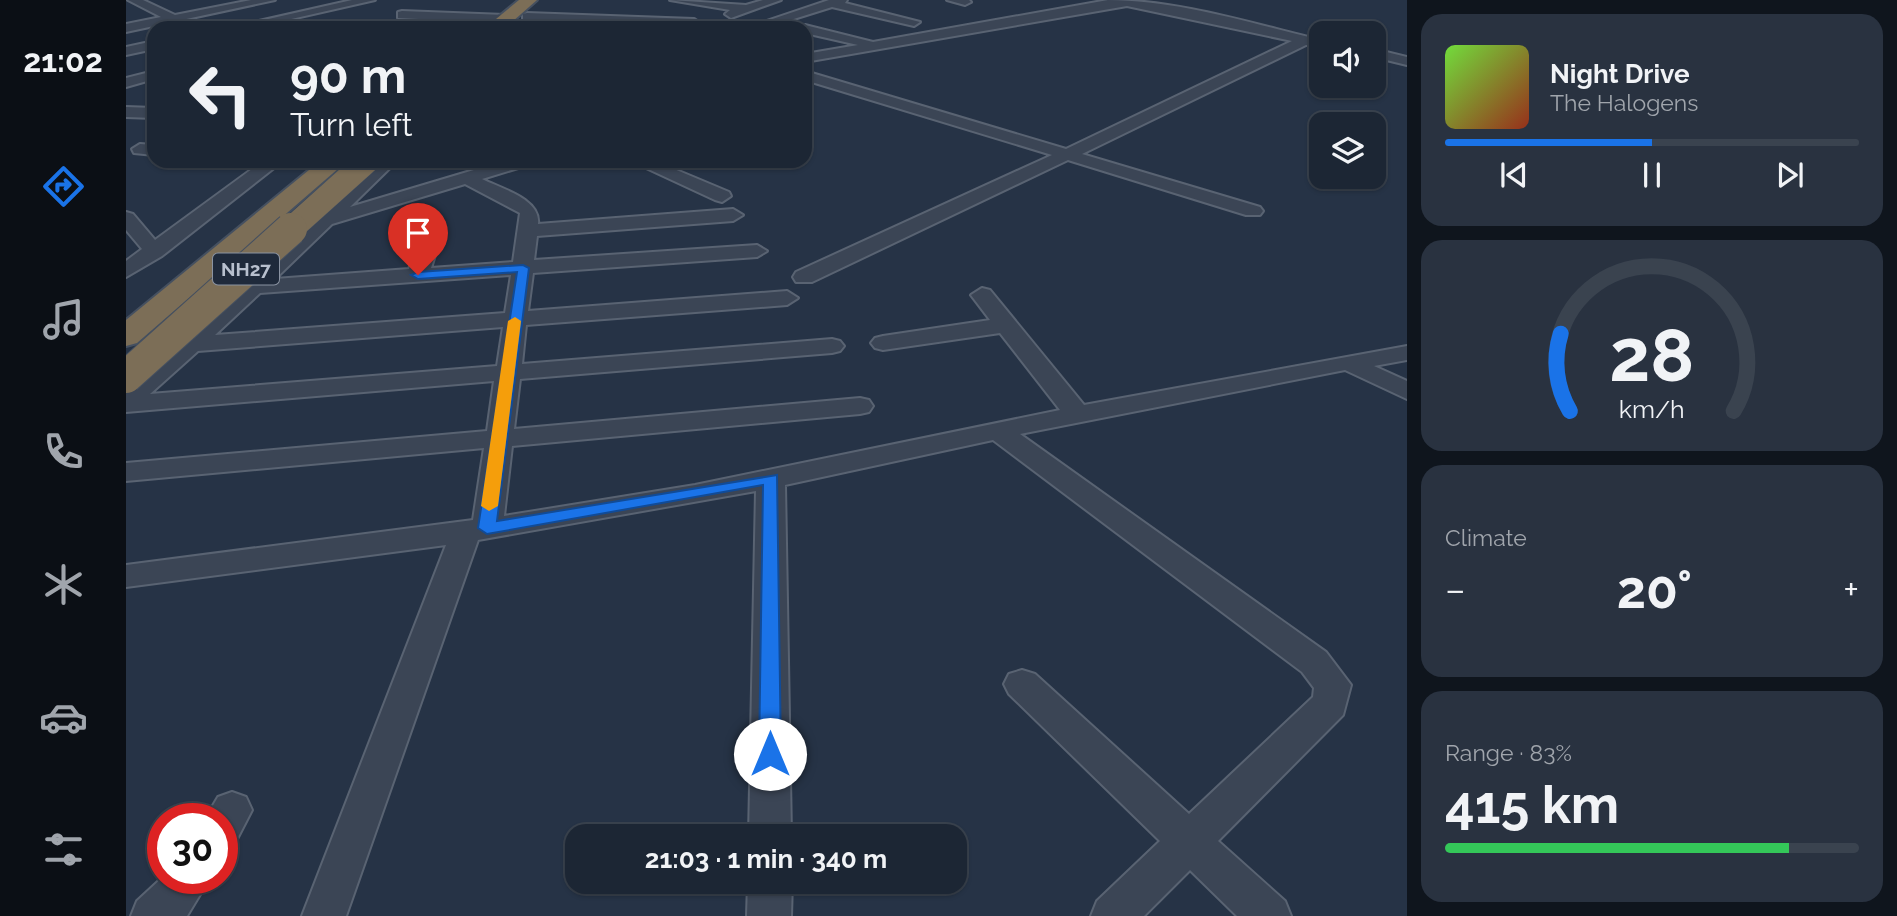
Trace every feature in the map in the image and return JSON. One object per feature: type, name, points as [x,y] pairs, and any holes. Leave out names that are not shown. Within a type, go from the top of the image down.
[{"type":"highway","points":[[521,17],[562,1]]},
{"type":"highway","name":"NH27","points":[[126,337],[327,168]]},
{"type":"highway","name":"NH27","points":[[126,377],[359,168]]},
{"type":"street","points":[[179,21],[242,2],[269,0]]},
{"type":"street","points":[[265,21],[369,0]]},
{"type":"street","points":[[423,0],[395,15],[636,21]]},
{"type":"street","points":[[509,0],[521,17]]},
{"type":"street","points":[[676,0],[701,0],[748,9]]},
{"type":"street","points":[[724,16],[775,0]]},
{"type":"street","points":[[1114,0],[1130,1],[1309,40]]},
{"type":"street","points":[[812,57],[881,47],[1130,1]]},
{"type":"street","points":[[242,2],[286,21]]},
{"type":"street","points":[[775,21],[836,2],[914,22]]},
{"type":"street","points":[[133,3],[168,21]]},
{"type":"street","points":[[502,21],[521,17]]},
{"type":"street","points":[[126,28],[147,24]]},
{"type":"street","points":[[812,31],[881,47]]},
{"type":"street","points":[[804,277],[1309,45]]},
{"type":"street","points":[[126,51],[147,46]]},
{"type":"street","points":[[1386,58],[1407,62]]},
{"type":"street","points":[[128,81],[147,77]]},
{"type":"street","points":[[812,77],[1253,211]]},
{"type":"street","points":[[126,112],[147,113]]},
{"type":"street","points":[[126,271],[265,168]]},
{"type":"street","points":[[126,403],[186,351],[250,287],[381,168]]},
{"type":"street","points":[[323,222],[499,168]]},
{"type":"street","points":[[656,168],[722,196]]},
{"type":"street","points":[[324,916],[476,530],[498,438],[530,214],[527,209],[467,178]]},
{"type":"street","points":[[527,231],[733,215]]},
{"type":"street","points":[[126,218],[155,252]]},
{"type":"street","points":[[418,275],[432,233]]},
{"type":"street","points":[[250,287],[757,251]]},
{"type":"street","points":[[982,295],[1078,415]]},
{"type":"street","points":[[126,356],[516,317],[787,298]]},
{"type":"street","points":[[883,343],[1006,325]]},
{"type":"street","points":[[126,403],[832,346]]},
{"type":"street","points":[[126,576],[476,530],[771,478],[1078,415],[1407,353]]},
{"type":"street","points":[[1348,362],[1407,391]]},
{"type":"street","points":[[126,472],[859,406]]},
{"type":"street","points":[[999,432],[1314,662],[1333,685],[1330,704],[1113,916]]},
{"type":"street","points":[[770,824],[771,478]]},
{"type":"street","points":[[1022,684],[1269,916]]},
{"type":"street","points":[[153,916],[176,894]]},
{"type":"street","points":[[769,894],[769,916]]},
{"type":"slow traffic","points":[[489,506],[515,321]]},
{"type":"route","points":[[418,275],[523,268],[506,373],[487,528],[694,494],[771,478],[770,754]]}]
